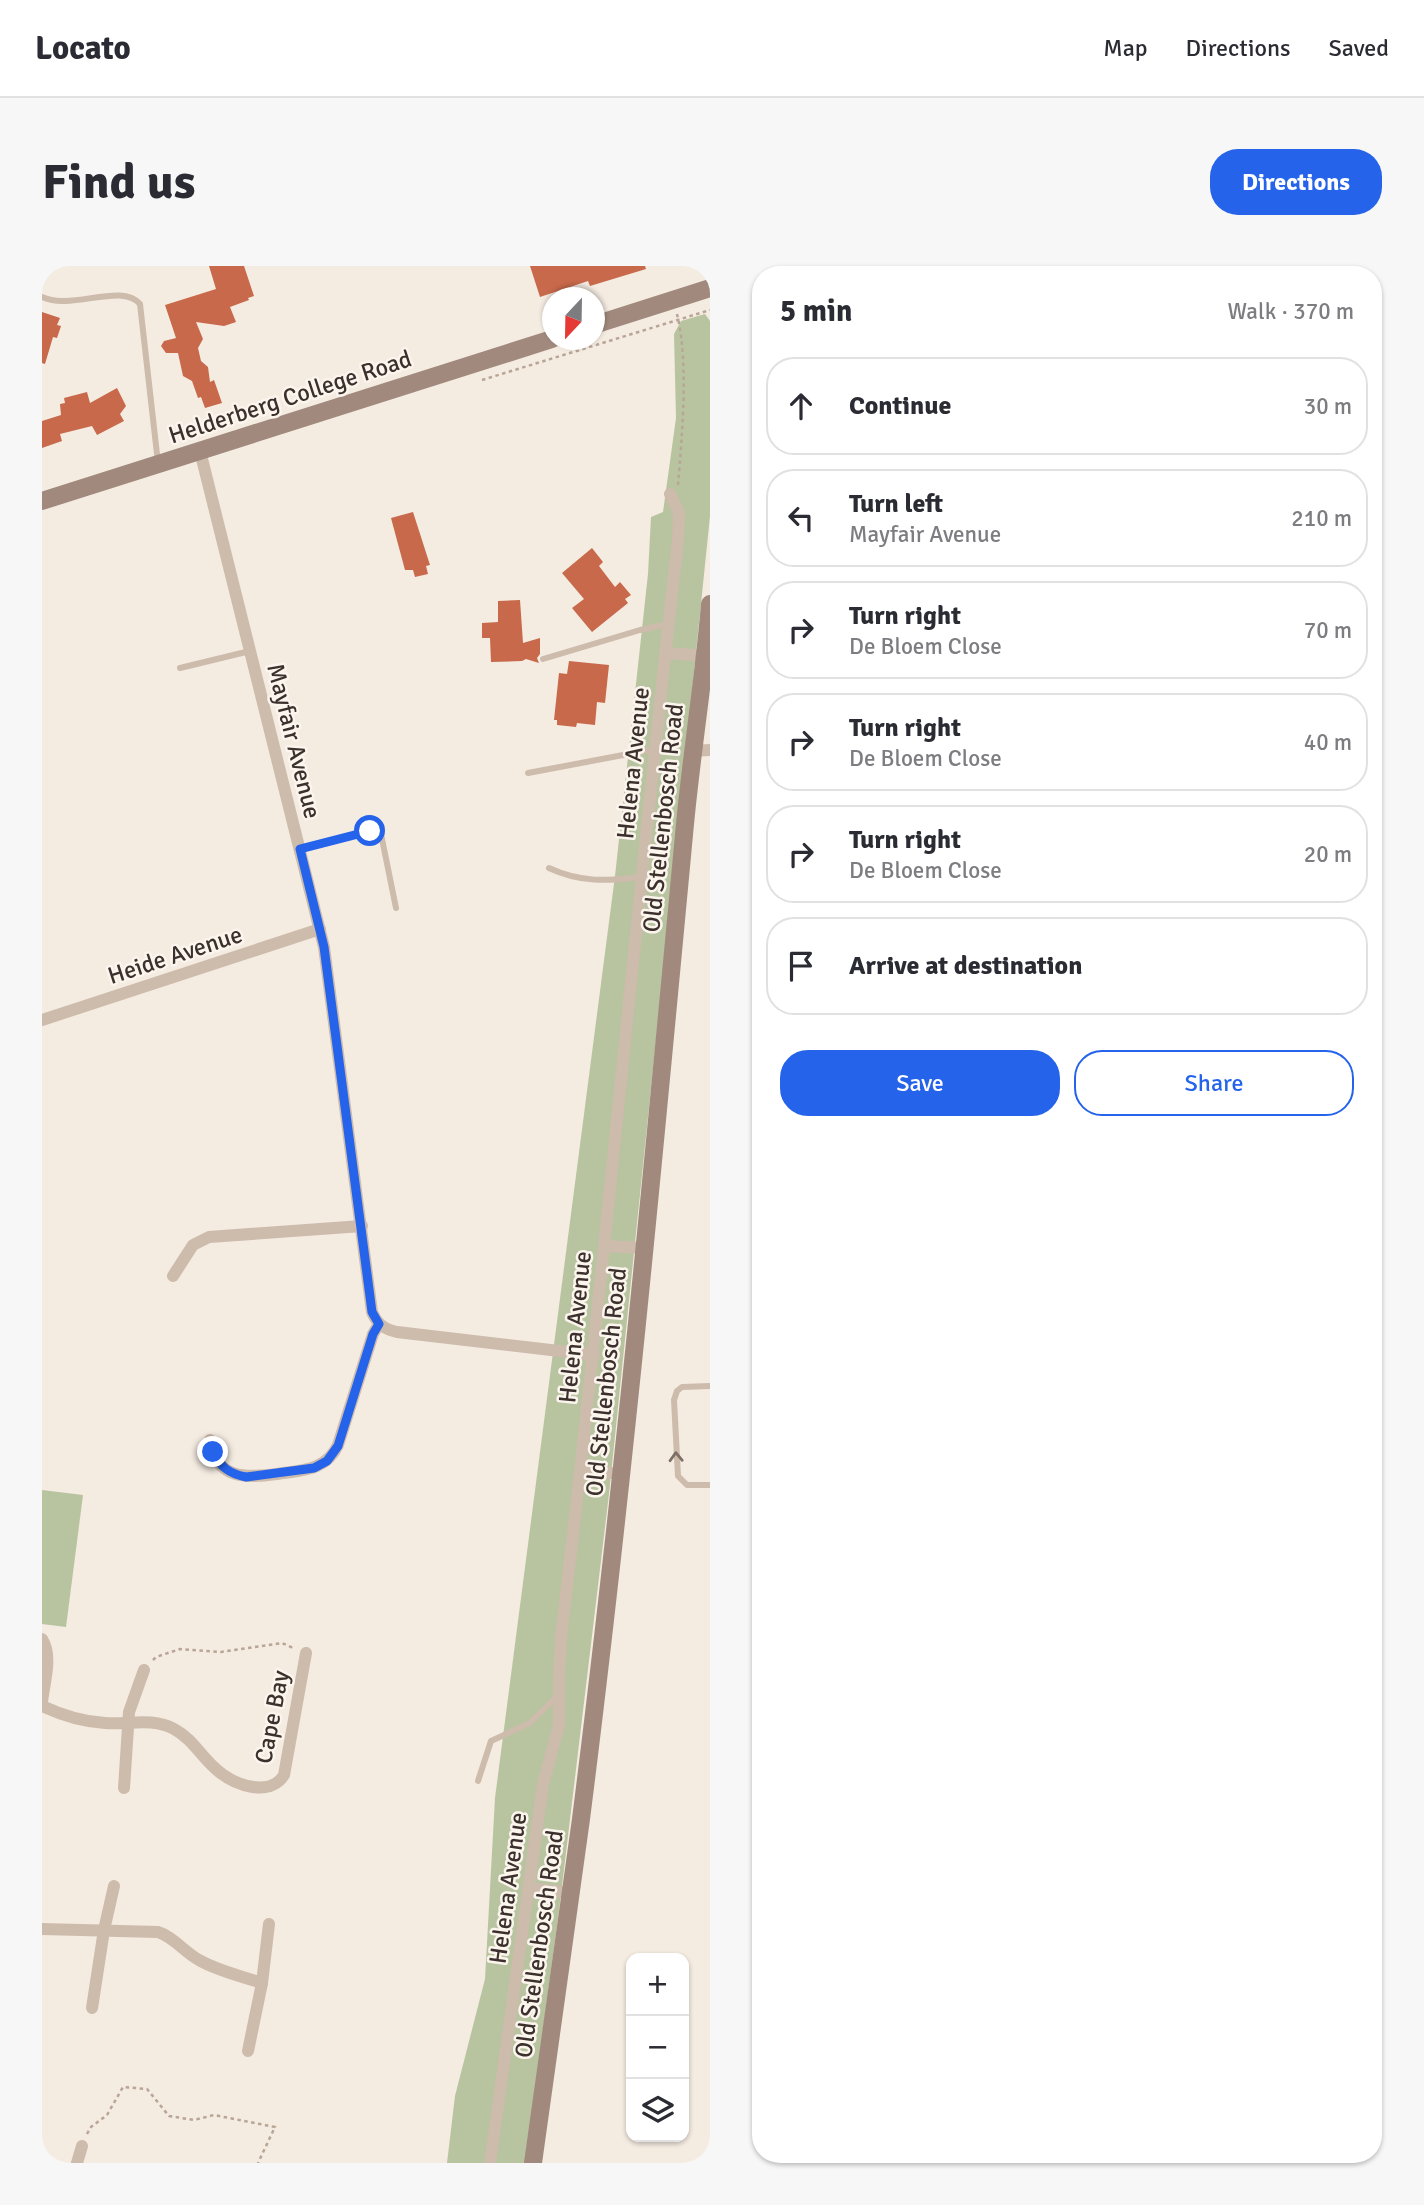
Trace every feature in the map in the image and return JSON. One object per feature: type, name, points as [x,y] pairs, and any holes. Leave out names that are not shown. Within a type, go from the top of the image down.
[{"type":"street","points":[[605,322],[710,288]]},
{"type":"street","name":"Helderberg College Road","points":[[42,501],[542,342]]},
{"type":"street","name":"Mayfair Avenue","points":[[200,451],[320,929],[372,1312],[379,1324]]},
{"type":"street","name":"Helena Avenue","points":[[490,2163],[543,1784],[559,1726],[562,1637],[594,1355],[680,519],[670,494]]},
{"type":"street","name":"Old Stellenbosch Road","points":[[533,2163],[570,1893],[621,1474],[701,751],[710,604]]},
{"type":"street","points":[[666,653],[706,656]]},
{"type":"street","name":"Heide Avenue","points":[[42,1020],[320,929]]},
{"type":"street","points":[[173,1276],[193,1245],[209,1237],[362,1226]]},
{"type":"street","points":[[604,1246],[645,1248]]},
{"type":"street","points":[[210,1440],[219,1464],[237,1475],[254,1477],[307,1470],[321,1465],[331,1457],[338,1446],[373,1334],[379,1324],[397,1332],[594,1355]]},
{"type":"street","points":[[581,1470],[621,1474]]},
{"type":"street","points":[[42,1639],[46,1644],[48,1657],[42,1704]]},
{"type":"street","name":"Cape Bay","points":[[42,1704],[55,1712],[91,1722],[156,1722],[173,1729],[194,1744],[214,1768],[229,1779],[257,1787],[272,1787],[281,1780],[285,1769],[306,1653]]},
{"type":"street","points":[[124,1788],[131,1703],[144,1670]]},
{"type":"street","points":[[92,2008],[114,1886]]},
{"type":"street","points":[[529,1888],[570,1893]]},
{"type":"street","points":[[248,2051],[269,1924]]},
{"type":"street","points":[[42,1929],[164,1934],[201,1962],[261,1983]]},
{"type":"street","points":[[77,2163],[82,2146]]},
{"type":"lane","points":[[42,297],[70,302],[127,295],[138,301],[158,464]]},
{"type":"lane","points":[[543,659],[668,624]]},
{"type":"lane","points":[[180,668],[250,651]]},
{"type":"lane","points":[[528,773],[655,749]]},
{"type":"lane","points":[[300,849],[370,831],[381,834],[396,908]]},
{"type":"lane","points":[[549,868],[581,879],[609,881],[642,877]]},
{"type":"lane","points":[[710,1386],[682,1387],[677,1391],[674,1401],[678,1476],[687,1485],[710,1485]]},
{"type":"lane","points":[[478,1781],[491,1741],[530,1723],[559,1695]]},
{"type":"path","points":[[674,300],[682,348],[682,419],[677,506]]},
{"type":"path","points":[[144,1670],[156,1657],[180,1649],[220,1652],[282,1643],[306,1653]]},
{"type":"path","points":[[82,2146],[91,2127],[107,2115],[123,2087],[147,2089],[169,2116],[194,2120],[214,2115],[275,2127],[258,2163]]},
{"type":"green space","points":[[705,314],[710,321],[710,516],[609,1494],[559,1911],[525,2163],[447,2163],[455,2096],[485,1979],[495,1798],[615,876],[648,574],[651,517],[663,512],[676,418],[674,334],[681,321]]},
{"type":"green space","points":[[42,1490],[83,1495],[66,1627],[42,1624]]},
{"type":"building","points":[[209,266],[244,266],[254,296],[230,307],[236,322],[224,326],[196,322],[203,339],[198,348],[201,361],[208,367],[210,382],[214,380],[222,403],[205,408],[192,381],[183,376],[178,353],[166,353],[161,346],[164,341],[176,338],[165,305],[216,289]]},
{"type":"building","points":[[530,266],[645,266],[646,269],[590,286],[588,281],[570,287],[542,287],[540,297]]},
{"type":"building","points":[[42,312],[60,318],[57,325],[61,326],[57,338],[53,337],[45,364],[42,363]]},
{"type":"building","points":[[117,388],[126,406],[120,414],[124,421],[97,435],[92,426],[60,434],[62,441],[42,448],[42,421],[61,415],[60,404],[65,403],[64,398],[87,392],[90,403]]},
{"type":"building","points":[[413,512],[430,565],[426,566],[428,574],[415,577],[413,570],[405,570],[391,518]]},
{"type":"building","points":[[592,548],[603,562],[599,566],[615,587],[620,582],[631,595],[625,599],[628,603],[592,632],[572,608],[584,599],[562,573]]},
{"type":"building","points":[[520,600],[523,643],[540,638],[540,654],[537,658],[539,663],[526,659],[491,662],[490,638],[482,638],[482,623],[498,622],[498,601]]},
{"type":"building","points":[[569,661],[609,665],[605,703],[597,702],[595,725],[557,725],[557,720],[554,720],[559,673],[567,674]]},
{"type":"route","points":[[213,1452],[223,1467],[246,1477],[307,1470],[327,1461],[338,1446],[373,1334],[379,1324],[372,1312],[324,947],[300,849],[370,831]]}]
